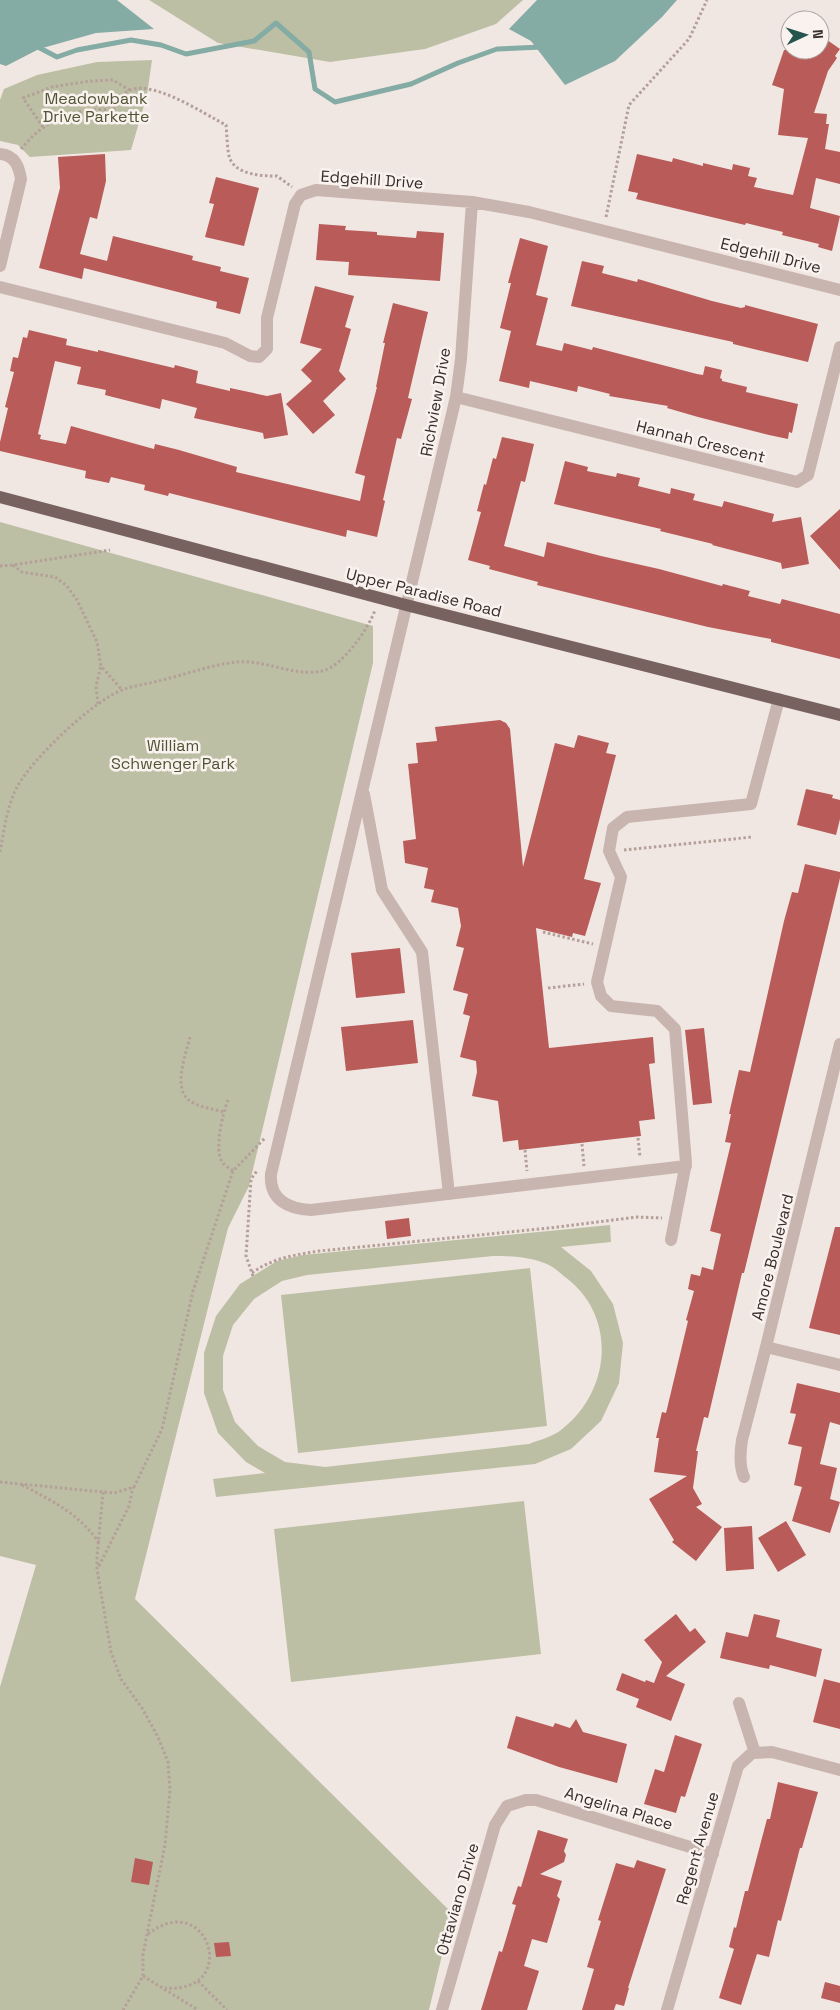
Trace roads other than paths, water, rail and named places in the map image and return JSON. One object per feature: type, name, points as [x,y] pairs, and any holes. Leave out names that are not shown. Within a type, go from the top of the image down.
[{"type":"main road","name":"Upper Paradise Road","points":[[0,498],[406,605],[840,715]]},
{"type":"street","points":[[0,154],[13,159],[19,167],[21,180],[0,266]]},
{"type":"street","name":"Edgehill Drive","points":[[0,287],[225,343],[250,356],[259,357],[267,349],[267,318],[295,204],[301,195],[316,190],[472,202],[529,212],[840,290]]},
{"type":"street","name":"Richview Drive","points":[[449,1194],[311,1210],[284,1204],[274,1194],[270,1181],[456,397],[461,359],[472,202]]},
{"type":"street","name":"Hannah Crescent","points":[[456,397],[797,482],[808,475],[840,347]]},
{"type":"street","points":[[670,1240],[686,1166],[675,1029],[656,1011],[611,1006],[601,996],[597,982],[621,877],[609,851],[613,828],[627,817],[751,804],[779,699]]},
{"type":"street","points":[[363,789],[382,890],[422,952],[449,1194],[686,1166]]},
{"type":"street","name":"Amore Boulevard","points":[[744,1477],[741,1470],[740,1450],[840,1044]]},
{"type":"street","points":[[766,1347],[840,1365]]},
{"type":"street","points":[[739,1704],[755,1753],[772,1752],[840,1770]]},
{"type":"street","name":"Regent Avenue","points":[[666,2010],[738,1766],[748,1756],[755,1753]]},
{"type":"street","name":"Angelina Place","points":[[514,1804],[536,1800],[713,1854]]},
{"type":"street","name":"Ottaviano Drive","points":[[442,2010],[495,1825],[507,1806],[514,1804]]},
{"type":"water","points":[[0,0],[117,0],[154,29],[96,33],[39,49],[6,66],[0,64]]},
{"type":"water","points":[[537,0],[677,0],[662,17],[615,61],[565,85],[531,41],[509,29]]},
{"type":"waterway","points":[[36,46],[57,57],[77,50],[131,40],[161,45],[186,54],[254,41],[276,23],[309,52],[315,89],[335,102],[411,84],[458,63],[497,49],[542,47]]},
{"type":"park label","name":"Meadowbank Drive Parkette","points":[[96,107]]},
{"type":"park label","name":"William Schwenger Park","points":[[173,754]]}]
